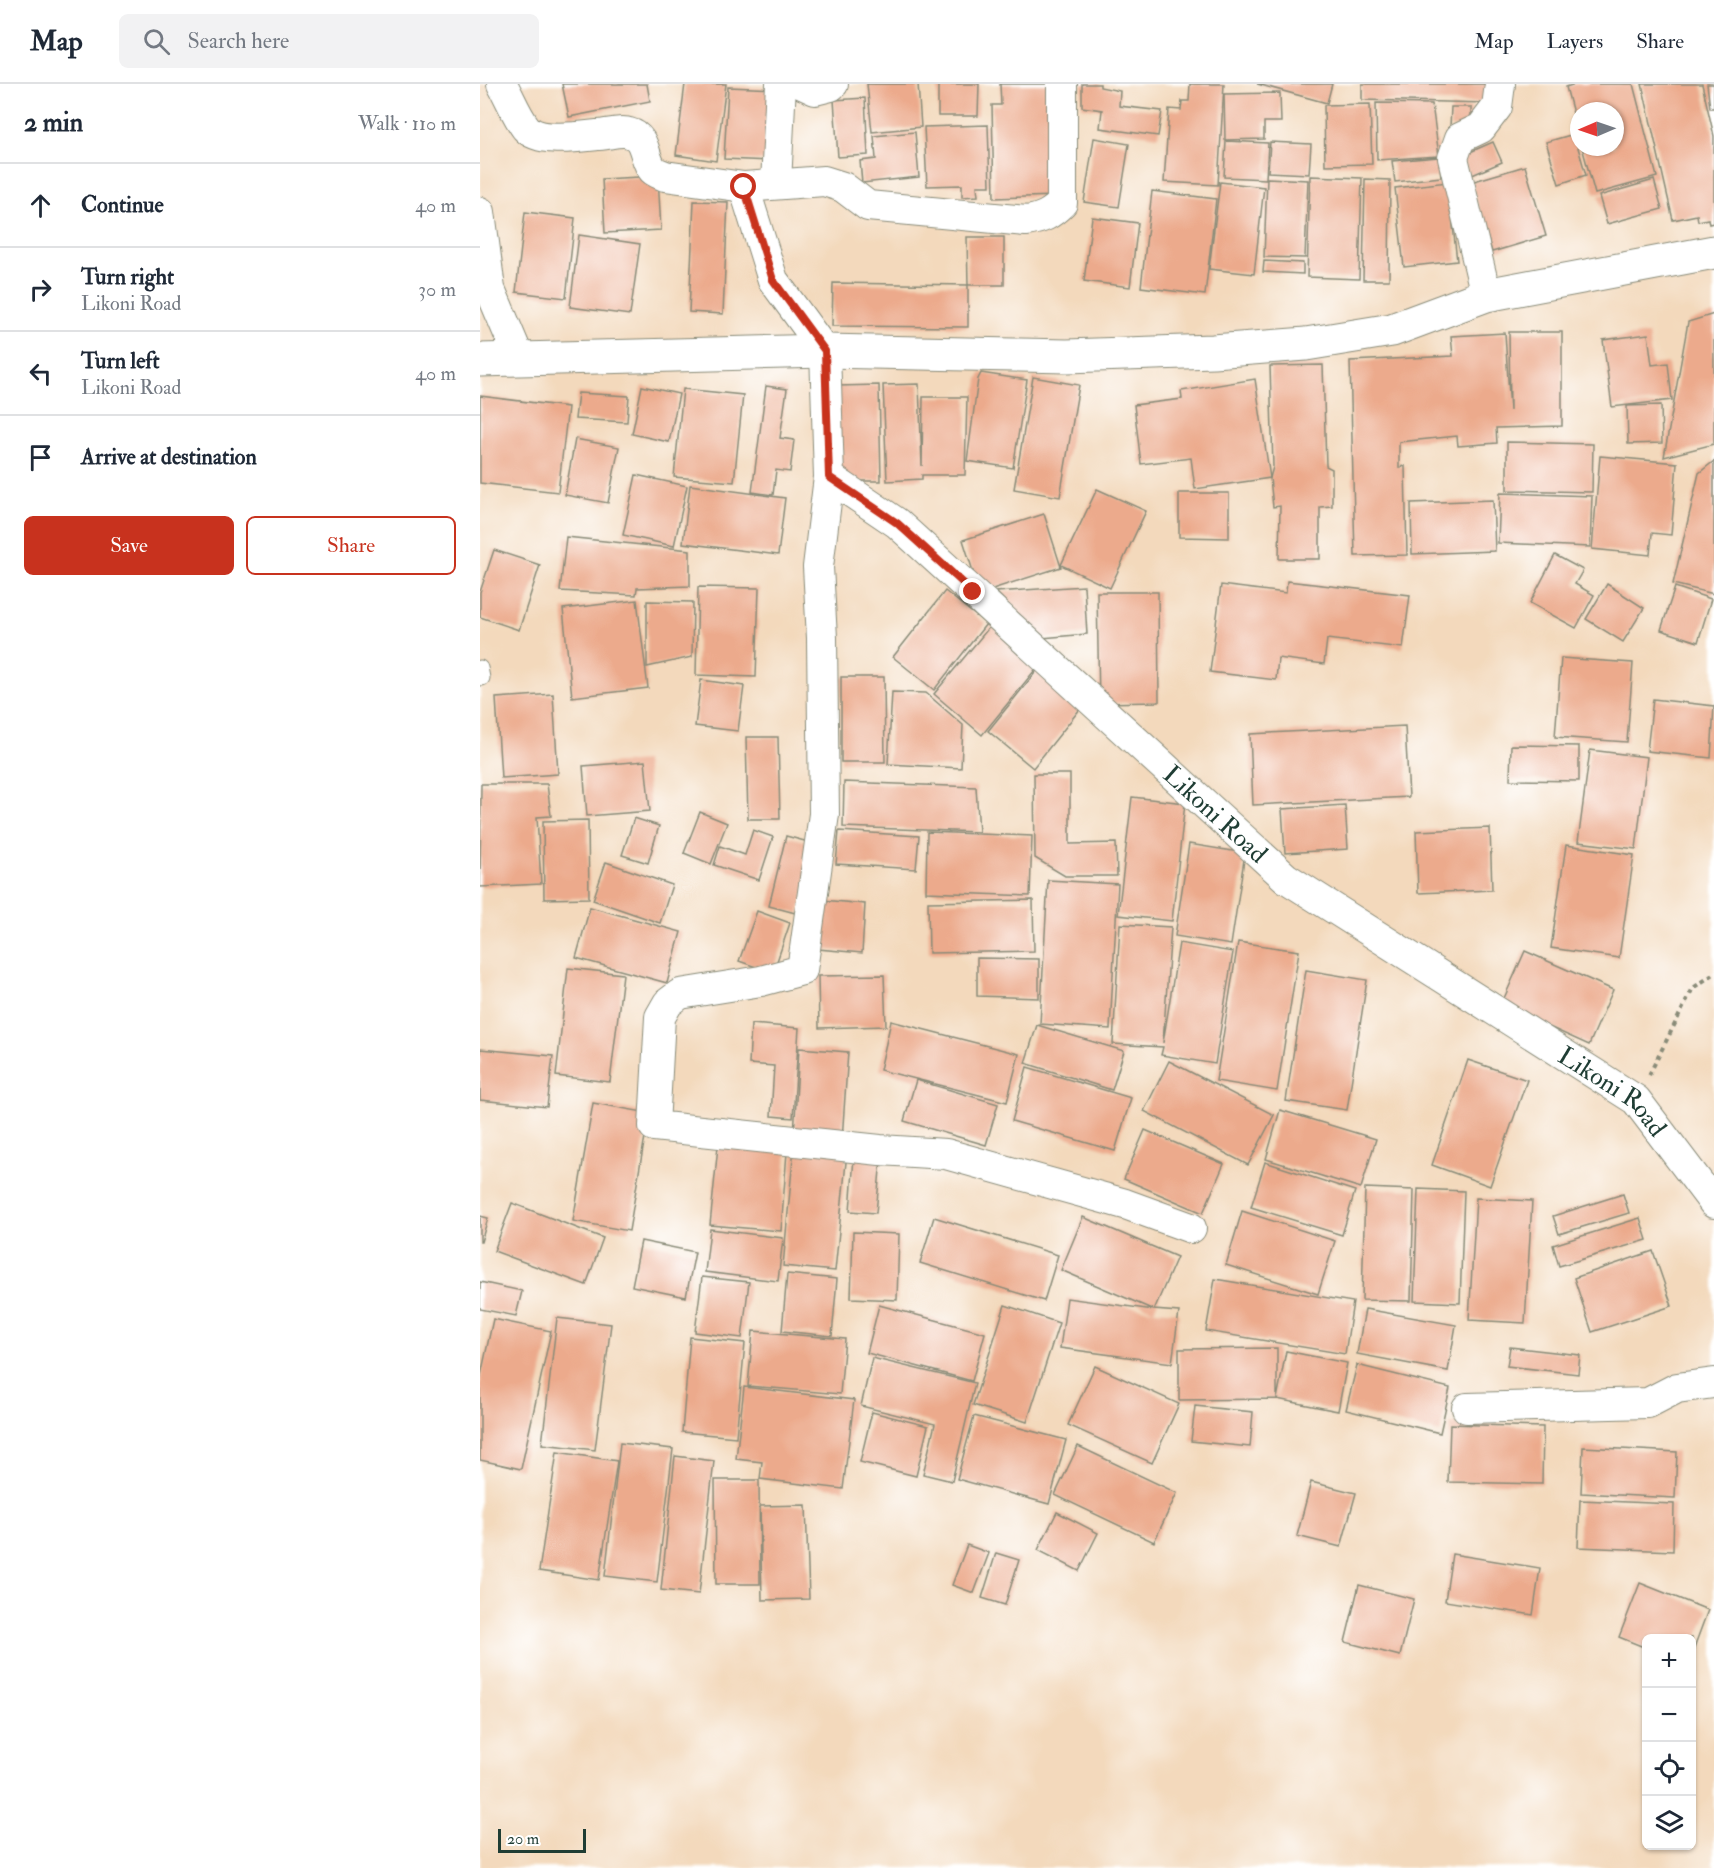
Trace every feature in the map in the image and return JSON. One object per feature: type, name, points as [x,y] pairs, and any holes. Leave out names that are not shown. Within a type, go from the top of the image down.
[{"type":"street","points":[[501,84],[527,129],[535,135],[577,137],[629,132],[639,139],[645,149],[649,164],[655,171],[665,176],[744,187],[824,181],[836,184],[868,206],[1026,221],[1045,217],[1062,203],[1062,84]]},
{"type":"street","points":[[776,183],[781,84]]},
{"type":"street","points":[[802,84],[815,90],[832,84]]},
{"type":"street","points":[[1486,295],[1453,158],[1460,138],[1481,128],[1497,107],[1500,84]]},
{"type":"street","points":[[744,187],[773,280],[825,351],[829,477],[818,567],[823,660],[824,814],[802,970],[761,981],[680,994],[668,1003],[660,1017],[654,1126],[880,1150],[946,1154],[1125,1204],[1191,1228]]},
{"type":"street","points":[[480,212],[490,289],[520,360]]},
{"type":"street","points":[[480,360],[825,351],[1067,356],[1213,351],[1306,344],[1392,330],[1486,295],[1714,252]]},
{"type":"street","name":"Likoni Road","points":[[829,477],[897,523],[1286,878],[1636,1100],[1714,1203]]},
{"type":"street","points":[[1467,1408],[1648,1403],[1677,1388],[1714,1383]]},
{"type":"path","points":[[1636,1100],[1693,988],[1714,974]]},
{"type":"building","points":[[562,84],[647,84],[650,101],[569,117]]},
{"type":"building","points":[[685,84],[726,84],[716,161],[676,155]]},
{"type":"building","points":[[867,84],[918,84],[921,127],[872,132]]},
{"type":"building","points":[[938,84],[979,84],[978,116],[938,116]]},
{"type":"building","points":[[1000,84],[1052,84],[1056,196],[994,198],[992,105],[1001,105]]},
{"type":"building","points":[[1082,84],[1100,84],[1100,87],[1120,91],[1119,106],[1162,111],[1158,136],[1100,128],[1102,110],[1082,107]]},
{"type":"building","points":[[1190,84],[1224,84],[1218,185],[1164,182],[1169,109],[1181,110],[1182,101],[1189,101]]},
{"type":"building","points":[[1257,84],[1332,84],[1327,103]]},
{"type":"building","points":[[1362,84],[1490,84],[1489,103],[1362,100]]},
{"type":"building","points":[[1575,84],[1633,84],[1657,177],[1595,194],[1584,156],[1624,156],[1624,102],[1570,102],[1566,87]]},
{"type":"building","points":[[1642,84],[1702,84],[1714,136],[1714,223],[1709,224],[1708,219],[1698,221],[1697,215],[1673,220]]},
{"type":"building","points":[[1707,84],[1714,84],[1714,108],[1710,108]]},
{"type":"building","points":[[728,87],[777,89],[773,161],[724,159]]},
{"type":"building","points":[[1280,93],[1281,122],[1264,122],[1264,139],[1225,140],[1224,94]]},
{"type":"building","points":[[865,98],[868,155],[838,157],[834,100]]},
{"type":"building","points":[[1376,103],[1432,104],[1439,156],[1377,160]]},
{"type":"building","points":[[1370,104],[1372,164],[1325,165],[1324,105]]},
{"type":"building","points":[[1451,107],[1471,107],[1471,128],[1450,127]]},
{"type":"building","points":[[988,125],[990,186],[977,186],[978,196],[962,197],[962,185],[927,186],[924,127]]},
{"type":"building","points":[[915,132],[919,177],[862,183],[860,161],[876,159],[874,136]]},
{"type":"building","points":[[1570,135],[1570,156],[1580,156],[1586,175],[1559,184],[1546,142]]},
{"type":"building","points":[[1094,138],[1129,144],[1119,207],[1084,202]]},
{"type":"building","points":[[1226,141],[1268,143],[1266,179],[1224,177]]},
{"type":"building","points":[[1270,142],[1311,144],[1309,174],[1268,172]]},
{"type":"building","points":[[1493,142],[1502,162],[1470,176],[1461,156]]},
{"type":"building","points":[[1439,157],[1441,177],[1395,182],[1392,161]]},
{"type":"building","points":[[1525,166],[1546,236],[1492,252],[1471,182]]},
{"type":"building","points":[[658,176],[661,230],[605,233],[602,179]]},
{"type":"building","points":[[1310,176],[1362,178],[1359,279],[1307,277]]},
{"type":"building","points":[[1267,178],[1308,180],[1305,258],[1264,257]]},
{"type":"building","points":[[1365,179],[1390,180],[1389,280],[1363,280]]},
{"type":"building","points":[[1654,180],[1662,209],[1607,224],[1599,196]]},
{"type":"building","points":[[1220,182],[1264,187],[1254,274],[1209,269]]},
{"type":"building","points":[[1448,182],[1457,261],[1404,267],[1395,188]]},
{"type":"building","points":[[1152,191],[1216,199],[1205,295],[1141,287]]},
{"type":"building","points":[[694,201],[728,202],[723,314],[689,312]]},
{"type":"building","points":[[525,212],[575,218],[566,298],[516,292]]},
{"type":"building","points":[[1092,217],[1138,223],[1130,287],[1084,281]]},
{"type":"building","points":[[579,235],[640,244],[630,315],[570,307]]},
{"type":"building","points":[[967,237],[1004,237],[1004,285],[968,285]]},
{"type":"building","points":[[1264,261],[1303,263],[1303,274],[1263,272]]},
{"type":"building","points":[[833,283],[968,285],[968,327],[832,326]]},
{"type":"building","points":[[1714,314],[1714,444],[1664,457],[1688,322]]},
{"type":"building","points":[[1509,332],[1562,332],[1562,426],[1496,428],[1497,443],[1458,446],[1457,436],[1399,442],[1399,467],[1405,466],[1407,555],[1355,556],[1350,361],[1453,356],[1451,336],[1505,333],[1510,411]]},
{"type":"building","points":[[1648,334],[1652,365],[1668,363],[1672,400],[1612,407],[1603,340]]},
{"type":"building","points":[[1323,365],[1326,466],[1332,469],[1332,506],[1320,507],[1320,559],[1279,559],[1280,506],[1273,507],[1270,478],[1273,467],[1270,366]]},
{"type":"building","points":[[981,373],[1027,380],[1013,468],[967,461],[978,379]]},
{"type":"building","points":[[1033,377],[1079,385],[1060,497],[1014,489]]},
{"type":"building","points":[[1255,379],[1270,478],[1195,489],[1191,458],[1141,464],[1134,405],[1182,399],[1181,391]]},
{"type":"building","points":[[919,384],[922,466],[923,397],[967,397],[965,475],[922,475],[922,479],[887,481],[883,385]]},
{"type":"building","points":[[879,385],[881,481],[840,481],[837,386]]},
{"type":"building","points":[[642,386],[679,394],[669,442],[632,434]]},
{"type":"building","points":[[766,386],[787,389],[780,438],[794,440],[790,472],[776,470],[773,495],[752,492]]},
{"type":"building","points":[[683,389],[743,395],[734,482],[674,477]]},
{"type":"building","points":[[578,393],[629,396],[627,422],[575,419]]},
{"type":"building","points":[[480,396],[568,407],[558,492],[480,483]]},
{"type":"building","points":[[1661,405],[1662,443],[1628,444],[1627,406]]},
{"type":"building","points":[[575,439],[619,447],[608,503],[565,495]]},
{"type":"building","points":[[1507,442],[1593,444],[1592,492],[1507,490]]},
{"type":"building","points":[[1600,456],[1677,463],[1671,535],[1652,533],[1650,555],[1592,549]]},
{"type":"building","points":[[1714,461],[1714,594],[1673,584],[1699,473]]},
{"type":"building","points":[[636,475],[687,486],[674,546],[623,535]]},
{"type":"building","points":[[690,485],[785,498],[778,555],[683,543]]},
{"type":"building","points":[[1097,489],[1146,511],[1110,588],[1061,565]]},
{"type":"building","points":[[1179,493],[1229,493],[1229,538],[1179,537]]},
{"type":"building","points":[[1500,493],[1592,496],[1590,547],[1498,543]]},
{"type":"building","points":[[1493,500],[1495,551],[1412,554],[1411,503]]},
{"type":"building","points":[[1044,514],[1061,567],[980,593],[963,540]]},
{"type":"building","points":[[566,537],[690,550],[690,586],[637,588],[636,595],[560,591]]},
{"type":"building","points":[[494,550],[540,565],[519,630],[480,617],[480,592]]},
{"type":"building","points":[[1555,555],[1583,570],[1575,584],[1594,595],[1576,628],[1530,603]]},
{"type":"building","points":[[1287,581],[1410,595],[1403,648],[1327,639],[1324,664],[1278,658],[1276,680],[1210,672],[1221,585],[1286,593]]},
{"type":"building","points":[[1607,584],[1644,608],[1623,642],[1586,619]]},
{"type":"building","points":[[1084,586],[1087,634],[1042,638],[996,592]]},
{"type":"building","points":[[698,587],[759,588],[756,677],[696,675]]},
{"type":"building","points":[[1675,587],[1711,599],[1698,642],[1661,630]]},
{"type":"building","points":[[945,591],[986,624],[934,690],[893,657]]},
{"type":"building","points":[[1097,592],[1158,592],[1159,702],[1099,703]]},
{"type":"building","points":[[637,600],[648,688],[572,697],[563,609]]},
{"type":"building","points":[[647,601],[693,602],[692,657],[647,667]]},
{"type":"building","points":[[991,625],[1039,665],[982,735],[934,694]]},
{"type":"building","points":[[1561,658],[1633,663],[1627,742],[1555,737]]},
{"type":"building","points":[[1039,668],[1084,704],[1033,768],[988,731]]},
{"type":"building","points":[[841,677],[884,677],[885,762],[841,762]]},
{"type":"building","points":[[701,680],[744,686],[738,731],[695,726]]},
{"type":"building","points":[[892,692],[926,693],[963,725],[961,768],[888,764]]},
{"type":"building","points":[[553,694],[558,774],[501,778],[496,698]]},
{"type":"building","points":[[1653,699],[1714,706],[1711,758],[1647,751]]},
{"type":"building","points":[[1405,726],[1409,797],[1253,805],[1250,734]]},
{"type":"building","points":[[746,737],[778,737],[780,819],[748,819]]},
{"type":"building","points":[[1511,745],[1579,746],[1579,781],[1510,780]]},
{"type":"building","points":[[1590,750],[1647,757],[1636,849],[1578,842]]},
{"type":"building","points":[[645,761],[650,811],[587,816],[583,766]]},
{"type":"building","points":[[1034,774],[1070,774],[1070,844],[1116,843],[1117,876],[1065,876],[1035,858]]},
{"type":"building","points":[[844,782],[976,787],[979,832],[843,827]]},
{"type":"building","points":[[481,784],[547,784],[551,816],[537,817],[541,884],[480,887]]},
{"type":"building","points":[[1132,797],[1185,803],[1172,921],[1118,915]]},
{"type":"building","points":[[1345,805],[1348,849],[1285,853],[1282,809]]},
{"type":"building","points":[[700,812],[727,823],[711,864],[684,853]]},
{"type":"building","points":[[634,818],[659,826],[648,863],[622,855]]},
{"type":"building","points":[[588,820],[589,898],[544,899],[543,821]]},
{"type":"building","points":[[1490,828],[1492,890],[1418,893],[1416,831]]},
{"type":"building","points":[[753,830],[773,837],[759,880],[714,865],[720,846],[745,855]]},
{"type":"building","points":[[839,831],[919,836],[916,869],[836,864]]},
{"type":"building","points":[[927,832],[1032,836],[1030,896],[926,892]]},
{"type":"building","points":[[786,836],[816,844],[799,914],[769,906]]},
{"type":"building","points":[[1189,844],[1245,853],[1231,945],[1175,936]]},
{"type":"building","points":[[1566,845],[1634,855],[1619,958],[1551,948]]},
{"type":"building","points":[[606,862],[672,885],[660,923],[593,900]]},
{"type":"building","points":[[1048,880],[1118,884],[1110,1029],[1040,1024]]},
{"type":"building","points":[[822,900],[865,904],[862,953],[818,949]]},
{"type":"building","points":[[1033,900],[1034,951],[929,953],[928,902]]},
{"type":"building","points":[[590,907],[681,932],[667,983],[576,958]]},
{"type":"building","points":[[757,911],[790,923],[773,973],[739,961]]},
{"type":"building","points":[[1120,924],[1171,927],[1163,1043],[1179,943],[1233,952],[1215,1064],[1161,1055],[1163,1047],[1113,1044]]},
{"type":"building","points":[[1238,942],[1299,951],[1277,1091],[1216,1081]]},
{"type":"building","points":[[1525,951],[1613,990],[1589,1045],[1501,1005]]},
{"type":"building","points":[[977,958],[1039,959],[1039,998],[977,996]]},
{"type":"building","points":[[568,968],[623,974],[610,1082],[556,1076]]},
{"type":"building","points":[[1306,970],[1367,980],[1347,1110],[1286,1101]]},
{"type":"building","points":[[884,975],[886,1026],[819,1028],[818,976]]},
{"type":"building","points":[[891,1021],[1019,1054],[1007,1102],[880,1070]]},
{"type":"building","points":[[751,1024],[799,1028],[793,1118],[771,1116],[774,1066],[749,1064]]},
{"type":"building","points":[[1037,1025],[1124,1051],[1112,1090],[1025,1063]]},
{"type":"building","points":[[799,1048],[848,1052],[842,1140],[794,1136]]},
{"type":"building","points":[[480,1049],[553,1056],[547,1107],[480,1100]]},
{"type":"building","points":[[1468,1060],[1527,1080],[1490,1186],[1432,1165]]},
{"type":"building","points":[[1169,1061],[1274,1115],[1248,1165],[1144,1111]]},
{"type":"building","points":[[1027,1067],[1131,1098],[1115,1151],[1012,1121]]},
{"type":"building","points":[[916,1080],[998,1104],[986,1145],[904,1121]]},
{"type":"building","points":[[593,1103],[649,1113],[629,1231],[573,1221]]},
{"type":"building","points":[[1280,1110],[1376,1139],[1361,1188],[1266,1159]]},
{"type":"building","points":[[1145,1130],[1224,1164],[1203,1213],[1124,1179]]},
{"type":"building","points":[[718,1146],[787,1152],[781,1231],[710,1225]]},
{"type":"building","points":[[794,1147],[847,1152],[835,1271],[783,1266]]},
{"type":"building","points":[[854,1157],[881,1159],[876,1213],[850,1211]]},
{"type":"building","points":[[1265,1162],[1355,1191],[1342,1235],[1251,1207]]},
{"type":"building","points":[[1365,1188],[1414,1190],[1411,1301],[1362,1300]]},
{"type":"building","points":[[1418,1189],[1464,1191],[1460,1303],[1414,1301]]},
{"type":"building","points":[[1623,1194],[1629,1213],[1559,1234],[1553,1216]]},
{"type":"building","points":[[1476,1198],[1532,1201],[1525,1323],[1469,1320]]},
{"type":"building","points":[[512,1203],[603,1238],[586,1285],[494,1251]]},
{"type":"building","points":[[1242,1211],[1335,1241],[1318,1294],[1226,1265]]},
{"type":"building","points":[[480,1216],[488,1218],[481,1242],[480,1242]]},
{"type":"building","points":[[934,1217],[1058,1255],[1044,1301],[920,1263]]},
{"type":"building","points":[[1083,1217],[1177,1257],[1154,1310],[1061,1270]]},
{"type":"building","points":[[1640,1218],[1647,1240],[1559,1266],[1553,1245]]},
{"type":"building","points":[[710,1229],[783,1238],[778,1281],[705,1272]]},
{"type":"building","points":[[853,1232],[899,1234],[897,1300],[851,1298]]},
{"type":"building","points":[[641,1241],[695,1252],[686,1297],[632,1286]]},
{"type":"building","points":[[1653,1251],[1672,1306],[1592,1332],[1574,1278]]},
{"type":"building","points":[[787,1274],[837,1279],[832,1336],[782,1331]]},
{"type":"building","points":[[702,1277],[749,1282],[742,1338],[695,1332]]},
{"type":"building","points":[[1215,1279],[1353,1302],[1345,1354],[1206,1331]]},
{"type":"building","points":[[480,1282],[522,1291],[516,1316],[480,1309]]},
{"type":"building","points":[[1067,1298],[1179,1312],[1172,1363],[1060,1348]]},
{"type":"building","points":[[879,1305],[985,1333],[972,1381],[867,1353]]},
{"type":"building","points":[[1005,1305],[1059,1323],[1027,1422],[973,1405]]},
{"type":"building","points":[[1365,1309],[1456,1325],[1448,1371],[1357,1354]]},
{"type":"building","points":[[557,1318],[611,1324],[595,1450],[542,1444]]},
{"type":"building","points":[[493,1319],[551,1331],[521,1469],[480,1460],[480,1380]]},
{"type":"building","points":[[753,1331],[845,1339],[840,1394],[748,1386]]},
{"type":"building","points":[[690,1337],[745,1343],[736,1437],[682,1432]]},
{"type":"building","points":[[1510,1347],[1580,1355],[1578,1374],[1507,1366]]},
{"type":"building","points":[[1277,1348],[1277,1399],[1179,1400],[1179,1349]]},
{"type":"building","points":[[1286,1351],[1347,1363],[1338,1411],[1277,1399]]},
{"type":"building","points":[[872,1358],[975,1383],[952,1481],[923,1474],[935,1424],[861,1406]]},
{"type":"building","points":[[1357,1365],[1450,1388],[1440,1433],[1346,1410]]},
{"type":"building","points":[[1095,1366],[1179,1404],[1152,1463],[1068,1425]]},
{"type":"building","points":[[744,1387],[854,1400],[843,1489],[760,1479],[762,1462],[736,1459]]},
{"type":"building","points":[[1195,1406],[1253,1412],[1250,1447],[1191,1441]]},
{"type":"building","points":[[872,1412],[928,1426],[916,1476],[860,1462]]},
{"type":"building","points":[[974,1416],[1066,1440],[1049,1504],[957,1479]]},
{"type":"building","points":[[1450,1424],[1543,1427],[1542,1484],[1448,1482]]},
{"type":"building","points":[[620,1443],[673,1449],[657,1582],[605,1576]]},
{"type":"building","points":[[1078,1446],[1177,1493],[1154,1542],[1055,1495]]},
{"type":"building","points":[[1583,1447],[1677,1452],[1675,1498],[1581,1493]]},
{"type":"building","points":[[557,1452],[617,1461],[599,1580],[539,1571]]},
{"type":"building","points":[[675,1456],[714,1461],[699,1594],[661,1590]]},
{"type":"building","points":[[715,1480],[759,1480],[760,1584],[716,1584]]},
{"type":"building","points":[[1311,1482],[1356,1493],[1341,1547],[1297,1536]]},
{"type":"building","points":[[1580,1500],[1674,1504],[1673,1551],[1578,1547]]},
{"type":"building","points":[[806,1505],[809,1599],[762,1600],[760,1506]]},
{"type":"building","points":[[1057,1512],[1098,1533],[1079,1571],[1038,1550]]},
{"type":"building","points":[[967,1545],[989,1553],[974,1593],[952,1585]]},
{"type":"building","points":[[996,1553],[1019,1560],[1005,1605],[982,1598]]},
{"type":"building","points":[[1452,1554],[1540,1568],[1533,1615],[1445,1601]]},
{"type":"building","points":[[1640,1583],[1708,1610],[1696,1642],[1696,1634],[1642,1634],[1642,1646],[1619,1637]]},
{"type":"building","points":[[1359,1585],[1414,1599],[1400,1656],[1345,1642]]},
{"type":"route","points":[[744,187],[773,280],[825,351],[829,477],[897,523],[973,592]]}]
